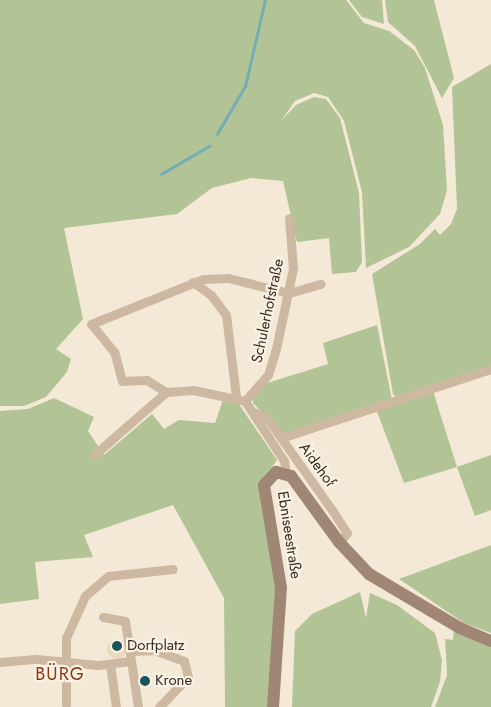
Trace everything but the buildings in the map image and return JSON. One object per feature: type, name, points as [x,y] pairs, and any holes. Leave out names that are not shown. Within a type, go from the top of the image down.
[{"type":"street","name":"Schulerhofstraße","points":[[240,399],[268,375],[289,293],[294,256],[289,218]]},
{"type":"street","points":[[240,399],[194,390],[166,392],[147,380],[122,381],[114,352],[90,324],[193,282],[228,278],[289,293],[321,284]]},
{"type":"street","name":"Schulerhofstraße","points":[[193,282],[211,295],[226,315],[240,399],[253,412],[284,461],[286,472]]},
{"type":"street","points":[[281,438],[491,369]]},
{"type":"street","points":[[94,455],[109,447],[166,392]]},
{"type":"street","name":"Aidehof","points":[[253,412],[267,418],[347,533],[339,542]]},
{"type":"street","name":"Ebniseestraße","points":[[273,707],[281,588],[264,485],[271,474],[286,472],[359,566],[381,582],[460,628],[491,641]]},
{"type":"street","points":[[66,704],[64,661],[70,622],[98,583],[123,571],[173,568]]},
{"type":"street","points":[[103,618],[125,621],[138,707]]},
{"type":"street","points":[[130,651],[154,650],[184,661],[188,678],[159,707]]},
{"type":"street","points":[[0,662],[64,661],[110,664],[130,661]]},
{"type":"street","points":[[110,664],[116,707]]},
{"type":"green space","points":[[0,0],[346,0],[364,23],[389,31],[414,50],[425,68],[443,125],[447,190],[440,214],[409,247],[366,268],[362,192],[344,121],[328,97],[314,93],[295,101],[281,121],[296,105],[314,97],[326,99],[340,118],[359,193],[362,262],[356,272],[332,274],[329,238],[297,242],[283,181],[251,178],[212,188],[177,214],[64,228],[83,319],[56,349],[71,359],[67,372],[46,397],[24,406],[0,406]]},
{"type":"green space","points":[[349,0],[382,0],[384,24],[362,17]]},
{"type":"green space","points":[[385,0],[434,0],[454,78],[442,98],[415,46],[388,22]]},
{"type":"green space","points":[[491,64],[491,367],[398,398],[393,394],[372,274],[420,244],[435,229],[440,235],[451,224],[457,209],[452,87]]},
{"type":"green space","points":[[377,325],[392,400],[282,434],[253,403],[253,396],[264,384],[328,364],[323,343]]},
{"type":"green space","points":[[433,391],[457,467],[404,483],[376,409]]},
{"type":"green space","points":[[224,397],[236,400],[277,460],[268,472],[276,567],[269,707],[225,707],[224,598],[173,505],[84,535],[93,557],[35,562],[39,599],[0,604],[0,411],[28,409],[54,398],[94,417],[88,431],[104,455],[152,414],[164,429],[179,420],[215,423]]},
{"type":"green space","points":[[491,455],[491,510],[475,516],[457,467]]},
{"type":"green space","points":[[491,545],[491,633],[464,623],[399,579]]},
{"type":"green space","points":[[360,592],[366,618],[370,593],[397,605],[435,633],[442,660],[440,682],[431,707],[292,707],[295,631],[312,614]]},
{"type":"green space","points":[[454,630],[491,645],[491,707],[435,707],[447,675],[445,639],[453,640]]},
{"type":"shaded area","name":"Dorfplatz","points":[[117,639],[124,642],[127,649],[124,656],[117,659],[110,656],[107,649],[110,642]]},
{"type":"waterway","points":[[217,134],[245,86],[265,0]]},
{"type":"waterway","points":[[161,174],[209,146]]},
{"type":"place","name":"Dorfplatz","points":[[117,646]]},
{"type":"place","name":"Krone","points":[[145,681]]},
{"type":"district","name":"BÜRG","points":[[60,674]]}]
